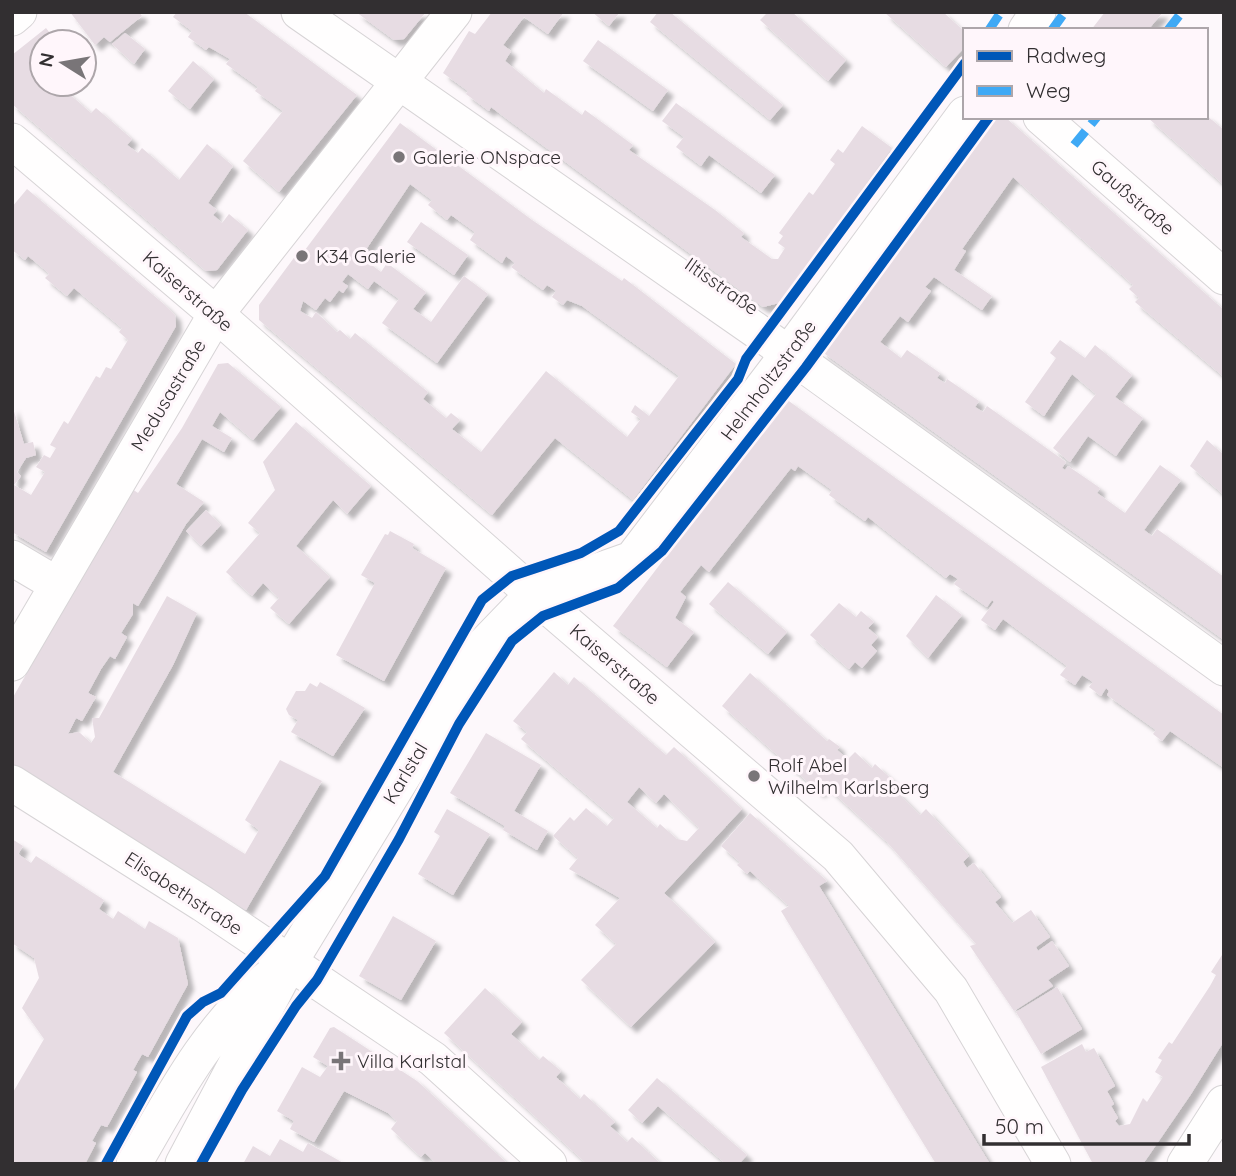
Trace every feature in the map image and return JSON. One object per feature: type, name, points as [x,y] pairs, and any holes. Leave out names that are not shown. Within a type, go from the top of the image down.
[{"type":"street","points":[[12,18],[19,12]]},
{"type":"street","name":"Iltisstraße","points":[[299,12],[398,84],[788,354],[1224,668]]},
{"type":"street","name":"Medusastraße","points":[[12,663],[32,570],[216,314],[454,12]]},
{"type":"street","points":[[1027,28],[1038,12]]},
{"type":"street","name":"Helmholtzstraße","points":[[533,594],[632,558],[788,354],[963,117]]},
{"type":"street","name":"Gaußstraße","points":[[1043,119],[1224,277]]},
{"type":"street","name":"Kaiserstraße","points":[[12,141],[216,314],[533,594],[838,856],[951,990],[1053,1164]]},
{"type":"street","name":"Karlstal","points":[[183,1164],[290,962],[481,649],[533,594]]},
{"type":"street","name":"Elisabethstraße","points":[[12,783],[290,962],[433,1059],[549,1164]]},
{"type":"street","name":"Karlstal","points":[[134,1164],[167,1105],[226,1017],[256,987],[290,962]]},
{"type":"street","points":[[1185,1164],[1224,1103]]},
{"type":"building","points":[[70,12],[139,12],[142,16],[110,42],[104,37],[98,42],[98,28],[82,28]]},
{"type":"building","points":[[177,12],[244,12],[357,95],[279,192],[243,161],[283,111],[255,91],[258,87],[226,64],[230,59],[209,47],[206,50],[188,37],[192,31],[173,17]]},
{"type":"building","points":[[356,12],[426,12],[404,39],[394,40]]},
{"type":"building","points":[[492,12],[564,12],[548,34],[524,17],[503,45],[511,51],[505,61],[544,93],[546,89],[582,115],[585,110],[633,145],[629,150],[715,210],[744,233],[741,237],[772,259],[778,259],[785,248],[778,243],[783,236],[779,233],[809,192],[813,195],[835,164],[830,160],[838,149],[843,153],[862,126],[892,148],[779,303],[763,307],[491,107],[489,111],[443,73],[469,31],[475,34]]},
{"type":"building","points":[[592,12],[620,12],[609,26]]},
{"type":"building","points":[[658,12],[670,12],[783,105],[770,120],[650,22]]},
{"type":"building","points":[[768,12],[792,12],[846,60],[828,81],[760,20]]},
{"type":"building","points":[[884,12],[943,12],[963,30],[963,49],[946,67]]},
{"type":"building","points":[[1105,12],[1163,12],[1150,28],[1093,28]]},
{"type":"building","points":[[125,33],[145,49],[134,64],[112,44]]},
{"type":"building","points":[[598,40],[668,90],[653,111],[583,61]]},
{"type":"building","points":[[28,42],[28,98],[74,98],[91,113],[96,108],[132,139],[127,145],[138,153],[142,148],[179,180],[207,144],[233,166],[208,203],[217,210],[213,215],[222,223],[229,214],[248,230],[217,270],[206,271],[12,104],[12,55]]},
{"type":"building","points":[[193,61],[214,79],[190,109],[168,91]]},
{"type":"building","points":[[676,103],[775,175],[761,193],[709,155],[701,166],[676,147],[684,137],[662,121]]},
{"type":"building","points":[[1208,117],[1224,130],[1224,185],[1149,119],[1208,119]]},
{"type":"building","points":[[994,119],[1007,119],[1224,310],[1224,377],[1135,302],[1139,298],[1129,289],[1133,285],[1013,177],[962,249],[966,251],[954,270],[992,296],[982,310],[934,277],[925,287],[931,291],[908,322],[900,316],[880,342],[901,358],[907,350],[940,373],[937,378],[945,383],[947,379],[979,401],[975,407],[983,412],[987,406],[1066,462],[1062,468],[1065,470],[1068,466],[1100,488],[1097,493],[1125,513],[1160,465],[1181,480],[1144,530],[1152,536],[1157,529],[1224,577],[1224,640],[821,351]]},
{"type":"building","points":[[400,123],[532,220],[622,281],[624,278],[736,364],[633,500],[555,438],[492,515],[259,320],[259,305],[299,251],[302,254]],"holes":[[[410,184],[432,200],[428,205],[447,220],[451,215],[475,232],[470,240],[502,263],[506,256],[515,263],[511,267],[543,290],[547,285],[556,291],[552,297],[563,305],[567,300],[582,306],[679,376],[649,416],[635,405],[631,412],[641,419],[627,437],[546,371],[481,452],[452,429],[460,420],[451,413],[446,418],[423,399],[428,392],[355,333],[350,339],[340,330],[337,332],[316,312],[312,318],[300,311],[303,301],[316,310],[325,298],[330,302],[339,290],[343,293],[348,286],[342,282],[348,274],[368,289],[374,281],[399,299],[382,323],[437,363],[488,294],[464,276],[431,322],[413,309],[426,292],[387,263],[381,272],[361,257]]]},
{"type":"building","points":[[27,189],[165,305],[175,315],[176,326],[46,552],[12,532],[12,405],[24,444],[33,442],[36,455],[26,458],[17,472],[21,476],[14,485],[31,495],[45,472],[36,467],[44,455],[50,458],[56,448],[50,445],[64,421],[68,424],[96,376],[100,378],[106,367],[111,369],[128,340],[119,332],[122,328],[74,288],[67,296],[45,278],[49,274],[44,269],[28,256],[25,260],[12,250],[12,207]]},
{"type":"building","points":[[421,222],[468,255],[454,275],[407,242]]},
{"type":"building","points":[[1060,340],[1085,358],[1095,345],[1132,375],[1115,397],[1143,418],[1116,456],[1088,436],[1070,462],[1053,448],[1096,394],[1072,374],[1044,416],[1025,402],[1056,358],[1050,353]]},
{"type":"building","points":[[228,363],[281,407],[253,440],[220,412],[212,426],[232,438],[224,452],[202,439],[176,484],[204,502],[186,524],[138,606],[133,603],[133,614],[121,633],[127,637],[115,659],[110,656],[101,669],[88,693],[96,697],[82,721],[76,718],[68,734],[79,732],[91,743],[95,737],[92,718],[99,718],[167,596],[197,613],[173,665],[113,772],[245,854],[259,830],[245,820],[280,760],[322,781],[246,910],[12,765],[12,699],[132,489],[138,493],[182,428],[218,364]]},
{"type":"building","points":[[786,399],[1224,715],[1224,768],[1170,731],[1162,741],[1153,734],[1156,730],[1107,695],[1109,691],[1106,688],[1101,696],[1089,687],[1093,682],[1082,675],[1075,685],[1060,675],[1067,666],[1003,619],[995,630],[981,620],[994,602],[992,600],[987,607],[954,584],[958,579],[950,574],[946,578],[868,517],[865,521],[829,495],[832,490],[798,466],[795,471],[791,468],[709,572],[701,565],[680,592],[686,597],[675,618],[694,632],[667,667],[613,626]]},
{"type":"building","points":[[296,422],[371,486],[347,514],[333,500],[296,546],[330,577],[289,624],[270,608],[279,598],[263,583],[252,596],[226,572],[260,533],[248,523],[275,490],[263,462]]},
{"type":"building","points":[[1207,440],[1224,455],[1224,495],[1190,466]]},
{"type":"building","points":[[206,510],[221,525],[201,546],[186,531]]},
{"type":"building","points":[[390,531],[414,544],[412,548],[446,568],[384,681],[336,655],[375,583],[361,575],[385,534],[388,535]]},
{"type":"building","points":[[728,582],[787,632],[768,654],[709,604]]},
{"type":"building","points":[[936,595],[962,615],[928,658],[906,636]]},
{"type":"building","points":[[839,603],[856,617],[861,611],[874,622],[868,628],[878,637],[871,645],[877,651],[862,668],[855,662],[849,669],[810,635]]},
{"type":"building","points":[[554,672],[568,685],[574,677],[666,755],[674,747],[742,809],[664,893],[715,942],[631,1027],[581,980],[616,944],[595,925],[620,898],[569,869],[578,858],[553,836],[570,817],[574,821],[586,808],[607,826],[614,818],[521,739],[527,732],[513,721]],"holes":[[[639,787],[656,803],[664,794],[699,828],[687,841],[677,839],[660,824],[657,828],[627,802]]]},
{"type":"building","points":[[750,673],[827,741],[829,739],[840,747],[837,750],[848,759],[855,752],[872,768],[875,764],[896,783],[892,787],[920,815],[926,809],[969,856],[963,862],[967,868],[974,863],[1001,897],[995,902],[1012,923],[1031,910],[1050,937],[1036,947],[1038,951],[1052,941],[1069,966],[1048,980],[1053,986],[1014,1011],[970,946],[976,944],[887,842],[825,785],[819,792],[722,706]]},
{"type":"building","points":[[320,682],[365,708],[333,756],[291,732],[298,720],[289,715],[286,709],[296,691],[305,691],[310,683],[317,687]]},
{"type":"building","points":[[486,733],[541,765],[514,811],[548,831],[537,850],[503,830],[505,826],[450,793]]},
{"type":"building","points":[[447,809],[490,834],[453,895],[418,874],[440,836],[434,832]]},
{"type":"building","points":[[750,813],[827,881],[819,886],[990,1164],[936,1164],[781,911],[789,906],[750,871],[747,874],[737,865],[740,862],[721,846]]},
{"type":"building","points":[[12,839],[23,846],[18,854],[31,863],[36,856],[104,900],[99,909],[113,919],[118,911],[145,929],[149,921],[178,938],[188,984],[148,1057],[142,1054],[133,1070],[137,1072],[107,1127],[101,1125],[92,1141],[96,1143],[85,1164],[12,1164],[12,1094],[44,1039],[22,1008],[39,978],[34,958],[12,943]]},
{"type":"building","points":[[393,916],[436,941],[401,1000],[359,976]]},
{"type":"building","points":[[1222,955],[1224,1041],[1143,1164],[1093,1164],[1041,1067],[1082,1044],[1086,1052],[1094,1048],[1115,1086],[1107,1091],[1118,1118],[1115,1121],[1119,1126],[1130,1124],[1143,1098],[1147,1102],[1163,1077],[1155,1072],[1162,1060],[1158,1058],[1169,1042],[1172,1044],[1210,986],[1216,975],[1211,972]]},
{"type":"building","points":[[1057,987],[1082,1029],[1041,1054],[1016,1012]]},
{"type":"building","points":[[485,988],[522,1022],[511,1034],[539,1060],[543,1056],[561,1071],[556,1077],[580,1099],[584,1094],[615,1122],[610,1126],[627,1142],[632,1137],[661,1164],[587,1164],[444,1033]]},
{"type":"building","points":[[334,1027],[417,1081],[508,1164],[437,1164],[425,1153],[421,1157],[391,1129],[397,1121],[388,1113],[344,1091],[314,1142],[290,1129],[294,1121],[277,1111],[302,1067],[320,1077],[328,1066],[313,1057],[330,1028]]},
{"type":"building","points":[[657,1078],[747,1155],[739,1164],[726,1164],[658,1106],[642,1123],[628,1110]]},
{"type":"building","points":[[280,1139],[303,1152],[308,1143],[345,1164],[243,1164],[253,1146],[270,1156]]},
{"type":"marked path","points":[[990,28],[1001,12]]},
{"type":"marked path","points":[[1053,28],[1065,12]]},
{"type":"marked path","points":[[1170,28],[1182,12]]},
{"type":"marked path","points":[[1074,145],[1095,119]]},
{"type":"cycle path","points":[[106,1164],[187,1016],[203,1002],[221,993],[325,876],[482,600],[512,576],[581,553],[619,531],[738,379],[746,359],[963,66]]},
{"type":"cycle path","points":[[201,1164],[242,1090],[296,1006],[317,980],[399,839],[459,724],[512,641],[543,616],[618,588],[662,551],[806,367],[988,119]]},
{"type":"place","name":"Galerie ONspace","points":[[399,157]]},
{"type":"place","name":"K34 Galerie","points":[[302,256]]},
{"type":"place","name":"Rolf Abel Wilhelm Karlsberg","points":[[754,776]]},
{"type":"place","name":"Villa Karlstal","points":[[341,1061]]}]
